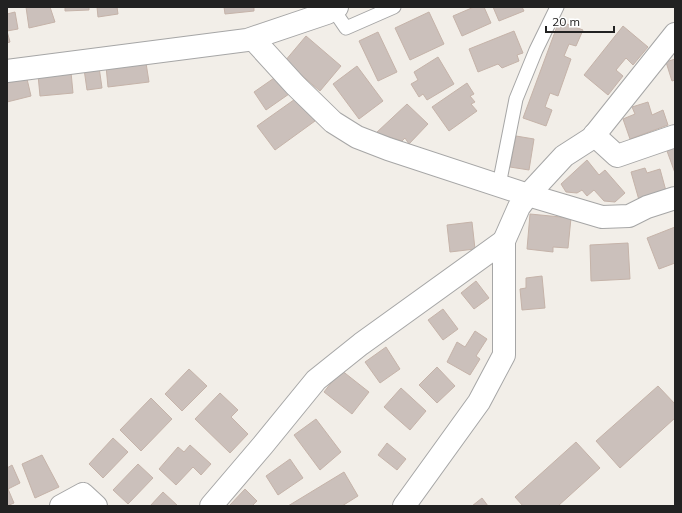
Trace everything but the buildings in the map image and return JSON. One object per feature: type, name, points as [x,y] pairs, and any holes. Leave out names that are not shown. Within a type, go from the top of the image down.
[{"type":"street","points":[[7,71],[253,39],[327,13],[335,8]]},
{"type":"street","points":[[404,506],[479,402],[504,355],[504,241],[519,207],[564,156],[592,138],[675,34]]},
{"type":"street","points":[[253,39],[295,84],[334,122],[356,137],[528,195],[602,216],[629,216],[648,207],[675,198]]},
{"type":"street","points":[[594,135],[617,156],[675,136]]},
{"type":"street","points":[[211,506],[316,380],[361,344],[504,241]]},
{"type":"street","points":[[61,506],[83,494],[96,506]]},
{"type":"lane","points":[[335,8],[346,28],[394,7]]},
{"type":"lane","points":[[499,185],[516,99],[536,50],[557,7]]}]
